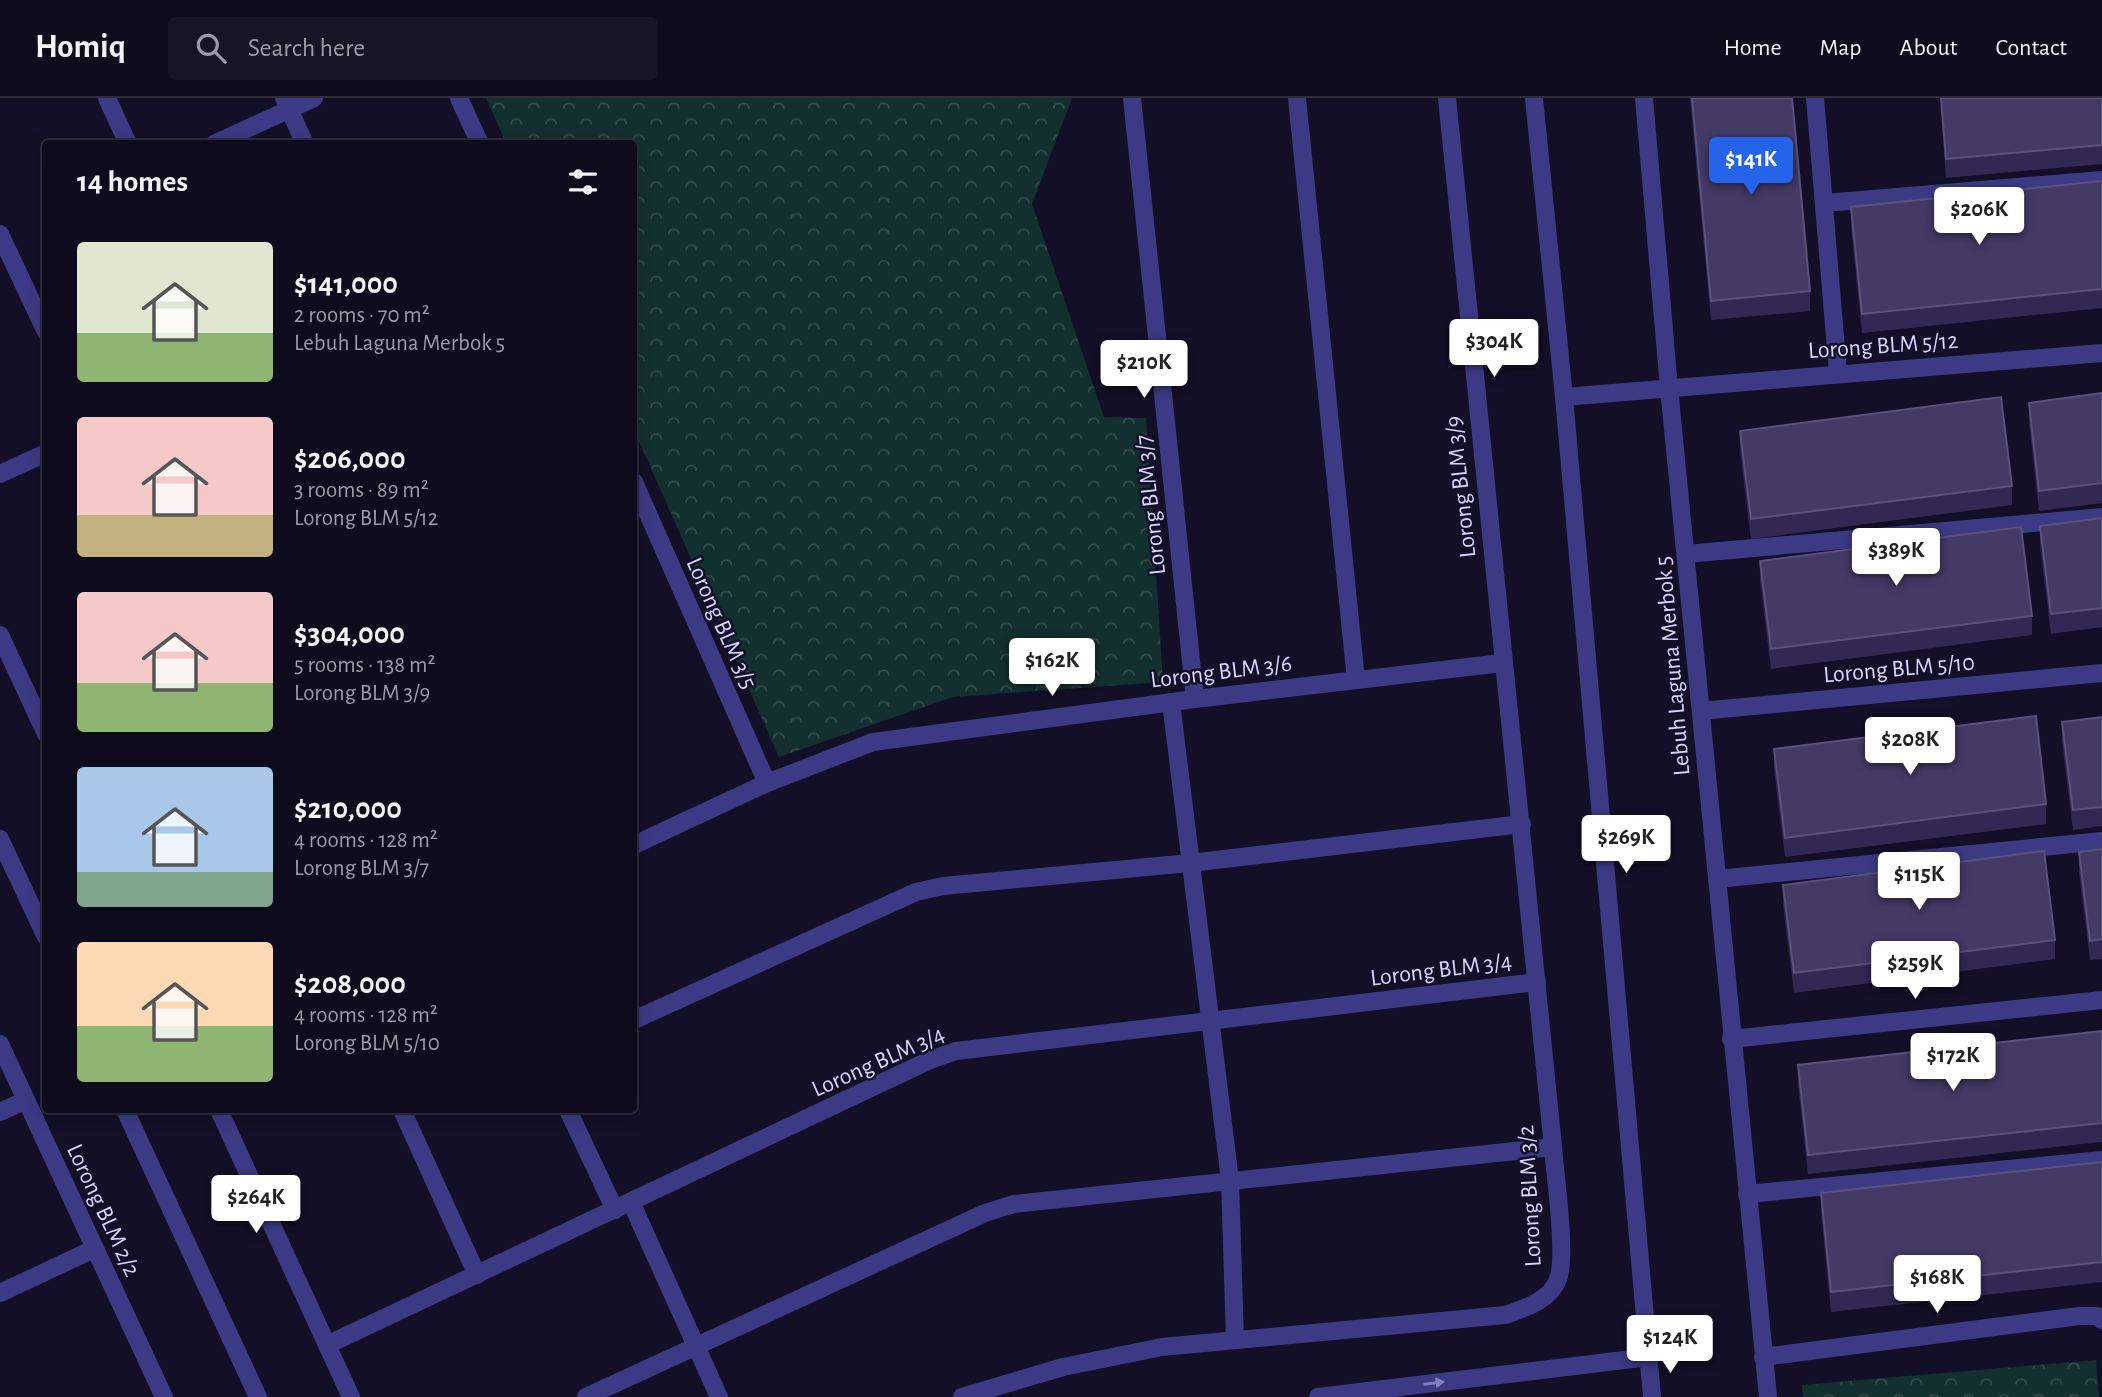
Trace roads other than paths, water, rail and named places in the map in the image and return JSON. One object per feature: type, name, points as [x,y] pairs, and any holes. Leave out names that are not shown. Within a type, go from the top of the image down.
[{"type":"street","points":[[107,98],[126,140]]},
{"type":"street","points":[[221,140],[287,104],[314,98]]},
{"type":"street","points":[[459,98],[478,140]]},
{"type":"street","name":"Lorong BLM 3/7","points":[[1132,98],[1195,698]]},
{"type":"street","points":[[1297,98],[1356,680]]},
{"type":"street","name":"Lorong BLM 3/9","points":[[1447,98],[1502,663]]},
{"type":"street","points":[[1534,98],[1564,397],[1653,1397]]},
{"type":"street","name":"Lebuh Laguna Merbok 5","points":[[1644,98],[1668,388],[1768,1397]]},
{"type":"street","points":[[1815,98],[1839,373]]},
{"type":"street","points":[[287,104],[303,140]]},
{"type":"street","points":[[1825,203],[2102,180]]},
{"type":"street","points":[[0,234],[42,323]]},
{"type":"street","name":"Lorong BLM 5/12","points":[[1564,397],[2102,352]]},
{"type":"street","points":[[0,474],[42,455]]},
{"type":"street","name":"Lorong BLM 3/5","points":[[637,489],[767,783]]},
{"type":"street","points":[[1686,554],[2102,517]]},
{"type":"street","points":[[0,635],[42,725]]},
{"type":"street","name":"Lorong BLM 3/6","points":[[637,844],[767,783],[873,742],[1195,698],[1502,663]]},
{"type":"street","name":"Lorong BLM 3/2","points":[[961,1397],[1051,1370],[1121,1354],[1235,1340],[1505,1315],[1530,1307],[1547,1294],[1558,1279],[1560,1257],[1553,1147],[1522,824],[1502,663]]},
{"type":"street","name":"Lorong BLM 5/10","points":[[1701,711],[2102,674]]},
{"type":"street","points":[[1171,702],[1208,1020],[1230,1180],[1235,1340]]},
{"type":"street","points":[[637,1019],[916,892],[943,886],[1190,863],[1522,824]]},
{"type":"street","points":[[0,839],[42,928]]},
{"type":"street","points":[[1717,879],[2102,841]]},
{"type":"street","name":"Lorong BLM 3/4","points":[[327,1345],[956,1051],[1537,982]]},
{"type":"street","points":[[1731,1040],[2102,1000]]},
{"type":"street","name":"Lorong BLM 2/2","points":[[0,1044],[164,1397]]},
{"type":"street","points":[[0,1112],[26,1100]]},
{"type":"street","points":[[126,1113],[258,1397]]},
{"type":"street","points":[[220,1113],[352,1397]]},
{"type":"street","points":[[403,1113],[477,1275]]},
{"type":"street","points":[[569,1113],[615,1210]]},
{"type":"street","points":[[586,1397],[985,1213],[1014,1203],[1553,1147]]},
{"type":"street","points":[[1747,1194],[2102,1160]]},
{"type":"street","points":[[631,1202],[719,1397]]},
{"type":"street","points":[[0,1293],[94,1249]]},
{"type":"street","points":[[1763,1357],[2079,1316],[2097,1316],[2102,1320]]},
{"type":"street","points":[[1318,1397],[1649,1357]]}]
